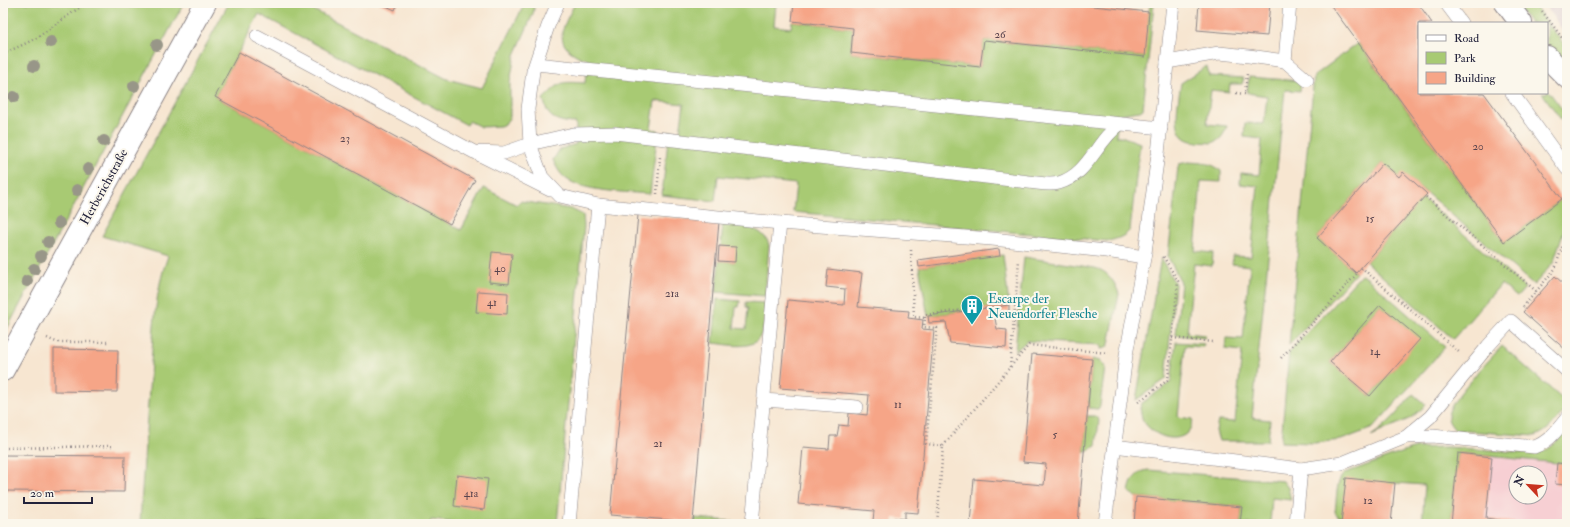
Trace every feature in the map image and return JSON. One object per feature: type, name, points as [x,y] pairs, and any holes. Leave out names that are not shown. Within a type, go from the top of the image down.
[{"type":"street","name":"Herberichstraße","points":[[3,370],[205,3]]},
{"type":"street","points":[[1506,3],[1520,22]]},
{"type":"street","points":[[1548,58],[1567,77]]},
{"type":"lane","points":[[558,3],[548,26],[533,71],[528,109],[530,144],[542,177],[560,196]]},
{"type":"lane","points":[[1105,524],[1126,355],[1144,255],[1161,128],[1173,3]]},
{"type":"lane","points":[[1285,61],[1290,3]]},
{"type":"lane","points":[[1446,3],[1460,22]]},
{"type":"lane","points":[[257,36],[474,152],[560,196],[598,205],[655,211],[780,223],[1021,242],[1144,255]]},
{"type":"lane","points":[[1167,62],[1219,53],[1249,56],[1285,61],[1307,80]]},
{"type":"lane","points":[[536,64],[1161,128]]},
{"type":"lane","points":[[1513,94],[1567,169]]},
{"type":"lane","points":[[474,152],[504,153],[530,144],[574,134],[615,133],[1037,183],[1057,184],[1067,180],[1084,168],[1113,130],[1120,124]]},
{"type":"lane","points":[[569,524],[598,205]]},
{"type":"lane","points":[[752,524],[780,223]]},
{"type":"lane","points":[[1114,446],[1301,469],[1342,463],[1406,437],[1430,417],[1473,364],[1511,322],[1567,371]]},
{"type":"lane","points":[[764,400],[857,407]]},
{"type":"lane","points":[[1406,437],[1433,436],[1534,447],[1542,445],[1548,440],[1567,418]]},
{"type":"lane","points":[[1296,524],[1301,469]]},
{"type":"path","points":[[3,54],[35,39],[86,3]]},
{"type":"path","points":[[1540,9],[1565,42]]},
{"type":"path","points":[[1236,93],[1245,94],[1249,56]]},
{"type":"path","points":[[655,211],[662,139]]},
{"type":"path","points":[[1426,198],[1536,291]]},
{"type":"path","points":[[1511,322],[1555,269],[1567,232]]},
{"type":"path","points":[[910,234],[914,317],[925,318]]},
{"type":"path","points":[[1010,368],[1021,242]]},
{"type":"path","points":[[1120,400],[1138,402],[1168,380],[1178,281],[1163,256],[1144,255]]},
{"type":"path","points":[[1281,358],[1362,268],[1473,364]]},
{"type":"path","points":[[943,446],[926,444],[937,328],[924,327],[925,315],[963,310]]},
{"type":"path","points":[[27,327],[56,342],[109,342]]},
{"type":"path","points":[[1172,338],[1214,342]]},
{"type":"path","points":[[937,524],[943,446],[1029,345],[1126,355]]},
{"type":"path","points":[[3,448],[112,446]]},
{"type":"shaded area","points":[[1543,3],[1567,3],[1567,36]]},
{"type":"shaded area","points":[[1458,453],[1567,464],[1567,524],[1451,524]]},
{"type":"green space","points":[[3,3],[184,3],[3,336]]},
{"type":"green space","points":[[229,3],[300,3],[447,79],[482,88],[525,3],[533,3],[533,14],[515,55],[510,82],[510,117],[505,124],[500,126],[481,127],[469,121],[467,125],[259,14],[215,97],[461,230],[484,188],[517,205],[520,201],[571,209],[583,215],[584,226],[557,524],[469,524],[431,520],[430,524],[140,524],[154,323],[160,282],[168,256],[102,236]]},
{"type":"green space","points":[[575,3],[776,3],[774,26],[791,28],[792,21],[853,28],[851,53],[980,67],[984,40],[1144,57],[1150,3],[1154,3],[1143,109],[1140,111],[1119,114],[1116,136],[1121,136],[1140,143],[1130,230],[1120,237],[1108,241],[793,212],[796,184],[718,176],[715,201],[662,195],[669,131],[680,132],[684,104],[655,101],[651,129],[658,130],[650,194],[608,191],[576,184],[563,176],[553,160],[560,149],[576,144],[576,123],[561,121],[551,116],[547,111],[543,99],[558,85],[570,82],[585,83],[587,59],[580,57],[565,46],[562,34]]},
{"type":"green space","points":[[1515,3],[1532,3],[1547,22],[1529,22]]},
{"type":"green space","points":[[1548,24],[1567,48],[1567,64],[1548,45]]},
{"type":"green space","points":[[1358,43],[1504,242],[1562,199],[1567,202],[1567,221],[1553,263],[1534,285],[1403,173],[1399,177],[1383,163],[1317,238],[1356,273],[1289,345],[1314,76]]},
{"type":"green space","points":[[1207,66],[1209,76],[1244,78],[1242,84],[1230,84],[1229,92],[1211,90],[1207,124],[1227,126],[1220,139],[1211,143],[1195,142],[1186,139],[1181,135],[1177,122],[1181,83]]},
{"type":"green space","points":[[1249,77],[1301,81],[1300,91],[1285,90],[1252,418],[1270,420],[1268,441],[1219,441],[1216,431],[1218,421],[1235,422],[1242,351],[1225,349],[1226,338],[1243,339],[1250,266],[1232,264],[1233,256],[1251,257],[1258,186],[1240,184],[1241,173],[1259,175],[1262,139],[1244,137],[1245,123],[1264,124],[1267,96],[1247,93]]},
{"type":"green space","points":[[1548,90],[1567,116],[1567,128],[1543,94],[1548,94]]},
{"type":"green space","points":[[1188,162],[1210,164],[1221,171],[1221,182],[1201,181],[1195,251],[1213,253],[1212,266],[1194,264],[1187,333],[1205,335],[1205,338],[1176,335],[1181,282],[1168,257],[1178,167],[1179,164]]},
{"type":"green space","points":[[1423,198],[1525,288],[1517,297],[1501,284],[1453,339],[1366,262]]},
{"type":"green space","points":[[723,223],[743,226],[756,230],[766,239],[769,245],[765,296],[716,292],[719,261],[735,262],[721,246]]},
{"type":"green space","points":[[1003,255],[1009,305],[928,316],[919,267]]},
{"type":"green space","points":[[1024,257],[1100,269],[1107,274],[1115,285],[1119,294],[1109,344],[1106,348],[1101,349],[1101,345],[1027,341],[1015,351]]},
{"type":"green space","points":[[1161,258],[1175,284],[1166,379],[1136,400]]},
{"type":"green space","points":[[1361,275],[1367,278],[1445,347],[1373,428],[1341,440],[1314,443],[1281,442],[1289,352]],"holes":[[[1380,305],[1419,339],[1370,396],[1330,362]]]},
{"type":"green space","points":[[717,299],[740,301],[739,307],[736,307],[734,328],[746,329],[748,308],[746,307],[746,302],[765,303],[763,327],[758,340],[747,345],[740,346],[713,343]]},
{"type":"green space","points":[[1176,342],[1204,344],[1203,347],[1185,346],[1178,417],[1193,419],[1191,428],[1186,434],[1180,437],[1172,438],[1164,437],[1150,428],[1143,420],[1140,408],[1142,403],[1171,382]]},
{"type":"green space","points":[[1502,346],[1567,403],[1567,408],[1549,428],[1535,436],[1455,430],[1450,423],[1448,416],[1455,400]]},
{"type":"green space","points":[[1092,359],[1100,361],[1105,367],[1100,406],[1098,409],[1088,408]]},
{"type":"green space","points":[[1413,394],[1426,405],[1411,418],[1371,436],[1389,422]]},
{"type":"green space","points":[[1087,416],[1095,416],[1099,420],[1096,446],[1084,452]]},
{"type":"green space","points":[[1567,430],[1567,464],[1458,453],[1451,524],[1422,524],[1425,485],[1395,483],[1342,517],[1338,516],[1335,512],[1338,486],[1342,476],[1345,473],[1415,448],[1447,447],[1537,453],[1552,446]]},
{"type":"green space","points":[[1148,470],[1283,481],[1288,488],[1291,500],[1272,498],[1270,524],[1240,524],[1242,507],[1136,497],[1129,492],[1131,484],[1137,475]]},
{"type":"green space","points":[[695,518],[741,522],[741,524],[694,524]]},
{"type":"green space","points":[[647,520],[694,524],[647,524]]},
{"type":"building","points":[[379,3],[398,3],[395,10]]},
{"type":"building","points":[[794,3],[1065,3],[1149,12],[1145,57],[984,40],[980,67],[851,53],[853,28],[792,21]]},
{"type":"building","points":[[1199,3],[1270,3],[1267,36],[1197,30]]},
{"type":"building","points":[[1329,3],[1418,3],[1431,22],[1418,22],[1418,94],[1485,94],[1562,199],[1504,242]]},
{"type":"building","points":[[239,52],[475,180],[450,224],[215,97]]},
{"type":"building","points":[[1383,163],[1399,177],[1403,172],[1427,194],[1356,273],[1317,238]]},
{"type":"building","points":[[638,215],[719,222],[693,522],[610,515]]},
{"type":"building","points":[[719,246],[736,247],[735,262],[718,261]]},
{"type":"building","points":[[999,249],[1000,256],[919,267],[918,260]]},
{"type":"building","points":[[492,252],[512,254],[509,284],[489,282]]},
{"type":"building","points":[[828,269],[862,273],[858,307],[909,311],[908,318],[923,320],[922,329],[934,330],[918,513],[905,512],[905,519],[894,518],[893,524],[882,524],[882,522],[873,521],[874,511],[798,504],[803,447],[829,449],[830,436],[837,436],[839,425],[848,426],[849,413],[867,415],[869,395],[780,388],[788,300],[844,305],[845,289],[826,287]]},
{"type":"building","points":[[1555,276],[1567,287],[1567,351],[1523,312]]},
{"type":"building","points":[[478,291],[508,293],[507,314],[476,312]]},
{"type":"building","name":"Escarpe der Neuendorfer Flesche","points":[[1009,305],[1009,311],[994,313],[997,329],[1007,330],[1006,348],[950,343],[946,322],[929,323],[928,316]]},
{"type":"building","points":[[1380,305],[1420,339],[1370,396],[1330,362]]},
{"type":"building","points":[[54,349],[118,350],[117,392],[54,391]]},
{"type":"building","points":[[1032,354],[1092,359],[1078,524],[970,524],[974,479],[1044,485],[1046,464],[1023,462]]},
{"type":"building","points":[[1458,453],[1492,457],[1486,518],[1523,524],[1451,524]]},
{"type":"building","points":[[3,455],[125,456],[124,492],[3,491]]},
{"type":"building","points":[[1557,463],[1567,464],[1567,485],[1555,484]]},
{"type":"building","points":[[457,475],[488,479],[484,510],[454,506]]},
{"type":"building","points":[[1346,478],[1395,483],[1391,524],[1341,524]]},
{"type":"building","points":[[1136,497],[1242,507],[1240,524],[1134,524]]},
{"type":"place","name":"Escarpe der Neuendorfer Flesche","points":[[972,326]]}]
